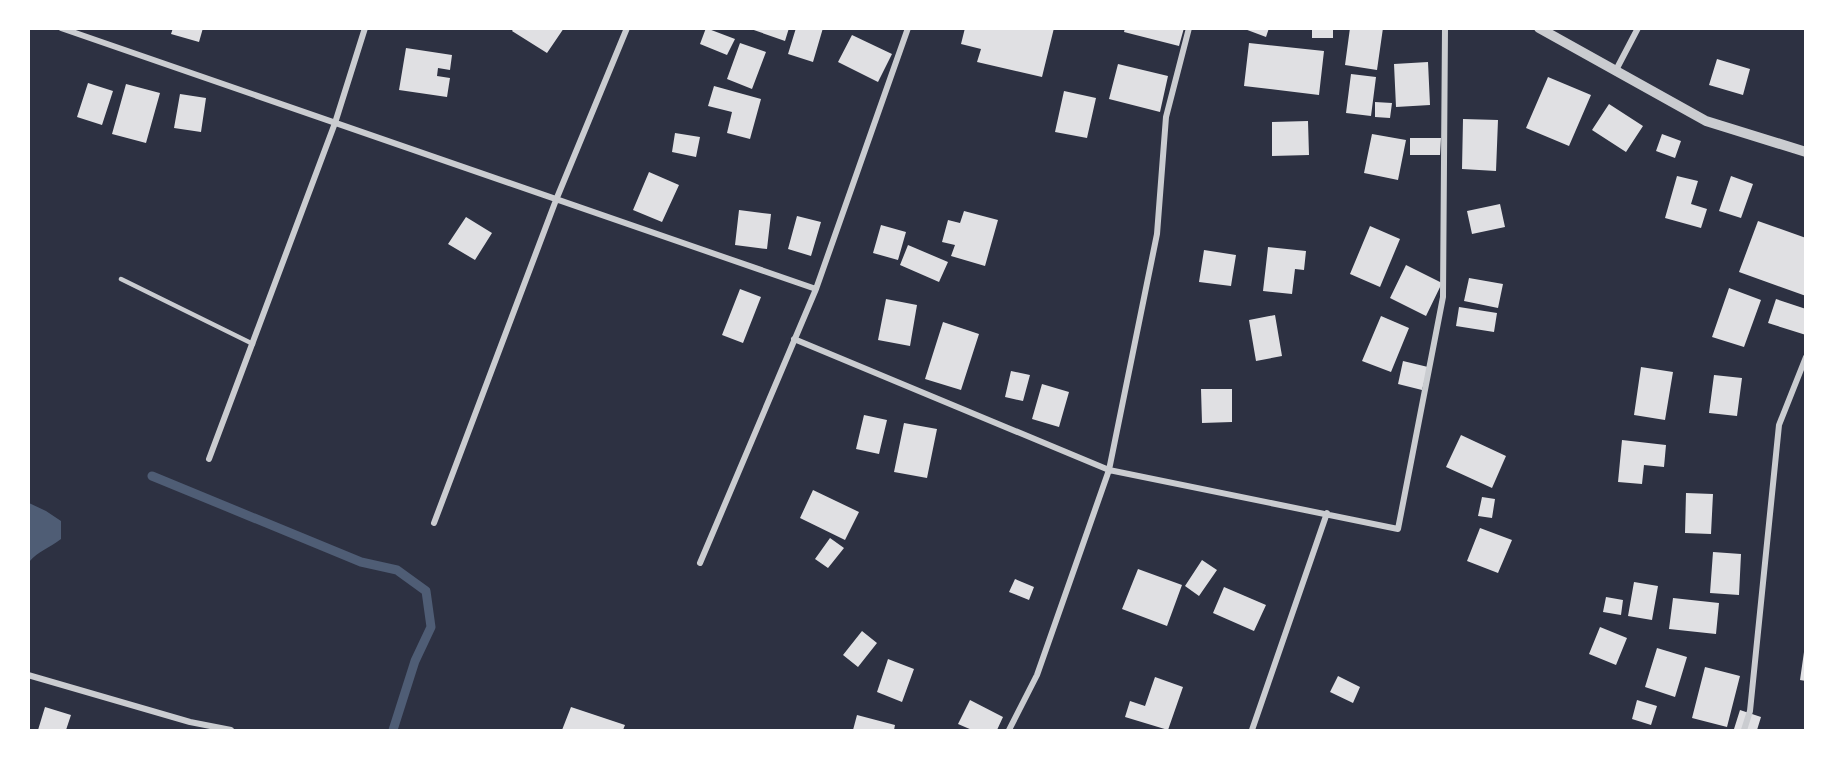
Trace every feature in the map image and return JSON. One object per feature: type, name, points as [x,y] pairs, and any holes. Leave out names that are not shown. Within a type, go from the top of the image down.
[{"type":"street","points":[[61,28],[816,289]]},
{"type":"street","points":[[209,459],[335,123],[365,28]]},
{"type":"street","points":[[434,523],[556,200],[627,28]]},
{"type":"street","points":[[699,563],[816,289],[908,28]]},
{"type":"street","points":[[1010,730],[1036,675],[1109,470],[1157,234],[1166,117],[1190,28]]},
{"type":"street","points":[[794,339],[1109,470],[1398,529],[1443,297],[1444,28]]},
{"type":"street","points":[[1539,28],[1706,121],[1806,152]]},
{"type":"street","points":[[1615,72],[1638,28]]},
{"type":"street","points":[[1744,730],[1750,711],[1779,425],[1806,357]]},
{"type":"street","points":[[1252,730],[1327,513]]},
{"type":"street","points":[[28,675],[190,722],[231,730]]},
{"type":"lane","points":[[121,279],[253,344]]},
{"type":"water","points":[[29,503],[61,521],[61,539],[29,562]]},
{"type":"building","points":[[173,28],[203,28],[199,42],[171,34]]},
{"type":"building","points":[[514,28],[564,28],[547,53],[512,31]]},
{"type":"building","points":[[706,28],[735,39],[727,55],[700,44]]},
{"type":"building","points":[[748,28],[789,28],[785,41]]},
{"type":"building","points":[[796,28],[823,28],[813,62],[788,54]]},
{"type":"building","points":[[965,28],[1054,28],[1042,77],[977,62],[981,49],[961,44]]},
{"type":"building","points":[[1125,28],[1184,28],[1179,46],[1124,32]]},
{"type":"building","points":[[1242,28],[1269,28],[1266,37]]},
{"type":"building","points":[[1312,28],[1333,28],[1333,38],[1312,38]]},
{"type":"building","points":[[1350,28],[1383,28],[1377,70],[1345,65]]},
{"type":"building","points":[[852,35],[892,54],[878,82],[838,62]]},
{"type":"building","points":[[740,43],[766,52],[752,89],[727,79]]},
{"type":"building","points":[[1249,43],[1324,51],[1319,95],[1244,86]]},
{"type":"building","points":[[406,48],[452,55],[450,70],[438,68],[437,76],[450,78],[447,97],[399,90]]},
{"type":"building","points":[[1717,59],[1750,69],[1743,95],[1709,85]]},
{"type":"building","points":[[1428,62],[1430,105],[1396,107],[1394,64]]},
{"type":"building","points":[[1118,64],[1168,76],[1160,112],[1109,99]]},
{"type":"building","points":[[1351,74],[1376,77],[1371,116],[1346,113]]},
{"type":"building","points":[[1548,77],[1591,95],[1569,146],[1526,128]]},
{"type":"building","points":[[88,83],[113,91],[102,125],[77,117]]},
{"type":"building","points":[[126,84],[160,93],[146,143],[112,134]]},
{"type":"building","points":[[714,86],[761,99],[750,139],[727,133],[732,112],[708,106]]},
{"type":"building","points":[[1064,91],[1096,98],[1087,138],[1055,132]]},
{"type":"building","points":[[180,94],[206,98],[201,132],[174,128]]},
{"type":"building","points":[[1375,102],[1392,103],[1390,118],[1375,117]]},
{"type":"building","points":[[1609,104],[1643,126],[1626,152],[1592,130]]},
{"type":"building","points":[[1463,119],[1498,120],[1496,171],[1462,169]]},
{"type":"building","points":[[1308,121],[1309,155],[1272,156],[1272,122]]},
{"type":"building","points":[[675,133],[700,137],[696,157],[672,152]]},
{"type":"building","points":[[1372,134],[1406,140],[1398,180],[1364,173]]},
{"type":"building","points":[[1662,134],[1681,141],[1675,158],[1656,151]]},
{"type":"building","points":[[1410,138],[1441,138],[1440,155],[1410,155]]},
{"type":"building","points":[[649,172],[679,185],[662,222],[633,210]]},
{"type":"building","points":[[1677,176],[1698,181],[1691,204],[1707,209],[1701,228],[1665,218]]},
{"type":"building","points":[[1731,176],[1753,184],[1741,218],[1719,211]]},
{"type":"building","points":[[1500,204],[1505,227],[1472,234],[1467,211]]},
{"type":"building","points":[[739,210],[771,214],[767,249],[735,245]]},
{"type":"building","points":[[964,211],[998,220],[985,266],[951,256],[955,245],[942,242],[948,220],[960,223]]},
{"type":"building","points":[[797,216],[821,222],[811,256],[788,249]]},
{"type":"building","points":[[466,217],[492,233],[475,260],[448,244]]},
{"type":"building","points":[[1758,221],[1806,238],[1806,296],[1739,272]]},
{"type":"building","points":[[881,225],[906,232],[898,260],[873,253]]},
{"type":"building","points":[[1370,226],[1400,239],[1380,287],[1350,274]]},
{"type":"building","points":[[908,245],[948,262],[939,282],[900,265]]},
{"type":"building","points":[[1268,247],[1306,251],[1304,270],[1295,269],[1292,294],[1263,291]]},
{"type":"building","points":[[1204,250],[1236,255],[1231,286],[1199,282]]},
{"type":"building","points":[[1406,265],[1442,283],[1426,316],[1390,298]]},
{"type":"building","points":[[1469,278],[1503,284],[1498,308],[1464,301]]},
{"type":"building","points":[[1729,288],[1761,300],[1744,347],[1712,337]]},
{"type":"building","points":[[740,289],[761,297],[743,343],[722,335]]},
{"type":"building","points":[[886,299],[917,305],[910,346],[878,340]]},
{"type":"building","points":[[1776,299],[1806,309],[1806,335],[1768,323]]},
{"type":"building","points":[[1459,307],[1497,313],[1494,332],[1456,326]]},
{"type":"building","points":[[1275,315],[1282,356],[1256,361],[1249,320]]},
{"type":"building","points":[[1381,316],[1409,328],[1391,372],[1362,361]]},
{"type":"building","points":[[943,322],[979,334],[961,390],[925,379]]},
{"type":"building","points":[[1403,361],[1428,367],[1422,390],[1398,384]]},
{"type":"building","points":[[1641,367],[1673,372],[1665,420],[1634,415]]},
{"type":"building","points":[[1011,371],[1030,375],[1023,401],[1005,397]]},
{"type":"building","points":[[1714,375],[1742,378],[1737,416],[1709,413]]},
{"type":"building","points":[[1042,384],[1069,392],[1059,427],[1032,419]]},
{"type":"building","points":[[1201,389],[1232,389],[1232,422],[1202,423]]},
{"type":"building","points":[[864,415],[887,420],[879,454],[856,449]]},
{"type":"building","points":[[904,423],[937,429],[927,478],[894,472]]},
{"type":"building","points":[[1461,435],[1506,456],[1492,488],[1446,467]]},
{"type":"building","points":[[1622,440],[1666,445],[1664,467],[1644,465],[1642,484],[1618,482]]},
{"type":"building","points":[[813,490],[859,512],[845,540],[800,518]]},
{"type":"building","points":[[1686,493],[1713,494],[1711,534],[1685,533]]},
{"type":"building","points":[[1482,497],[1495,499],[1492,518],[1478,516]]},
{"type":"building","points":[[1480,528],[1512,540],[1498,573],[1467,561]]},
{"type":"building","points":[[830,538],[844,548],[828,568],[815,559]]},
{"type":"building","points":[[1713,552],[1741,554],[1739,595],[1710,593]]},
{"type":"building","points":[[1202,560],[1217,570],[1199,596],[1185,586]]},
{"type":"building","points":[[1138,569],[1182,585],[1167,626],[1122,609]]},
{"type":"building","points":[[1015,579],[1034,587],[1029,600],[1009,592]]},
{"type":"building","points":[[1634,582],[1658,586],[1652,620],[1628,616]]},
{"type":"building","points":[[1224,587],[1266,605],[1254,631],[1213,613]]},
{"type":"building","points":[[1606,597],[1623,600],[1621,615],[1603,612]]},
{"type":"building","points":[[1673,598],[1719,603],[1716,634],[1669,629]]},
{"type":"building","points":[[1600,627],[1627,638],[1616,665],[1589,654]]},
{"type":"building","points":[[862,631],[877,643],[858,667],[843,655]]},
{"type":"building","points":[[1657,648],[1687,657],[1675,697],[1645,687]]},
{"type":"building","points":[[1804,652],[1806,652],[1806,681],[1800,680]]},
{"type":"building","points":[[888,659],[914,669],[902,702],[877,692]]},
{"type":"building","points":[[1705,667],[1740,676],[1727,727],[1692,718]]},
{"type":"building","points":[[1338,676],[1360,687],[1353,703],[1330,692]]},
{"type":"building","points":[[1155,677],[1183,687],[1168,730],[1125,717],[1130,701],[1145,706]]},
{"type":"building","points":[[970,700],[1003,717],[997,730],[972,730],[958,724]]},
{"type":"building","points":[[1637,700],[1657,706],[1651,725],[1632,719]]},
{"type":"building","points":[[45,707],[71,715],[66,730],[38,730]]},
{"type":"building","points":[[571,707],[625,725],[623,730],[562,730]]},
{"type":"building","points":[[1740,710],[1761,717],[1757,730],[1734,729]]},
{"type":"building","points":[[857,715],[895,725],[894,730],[853,730]]},
{"type":"waterway","points":[[152,476],[361,562],[397,570],[426,591],[431,627],[415,661],[393,730]]}]
